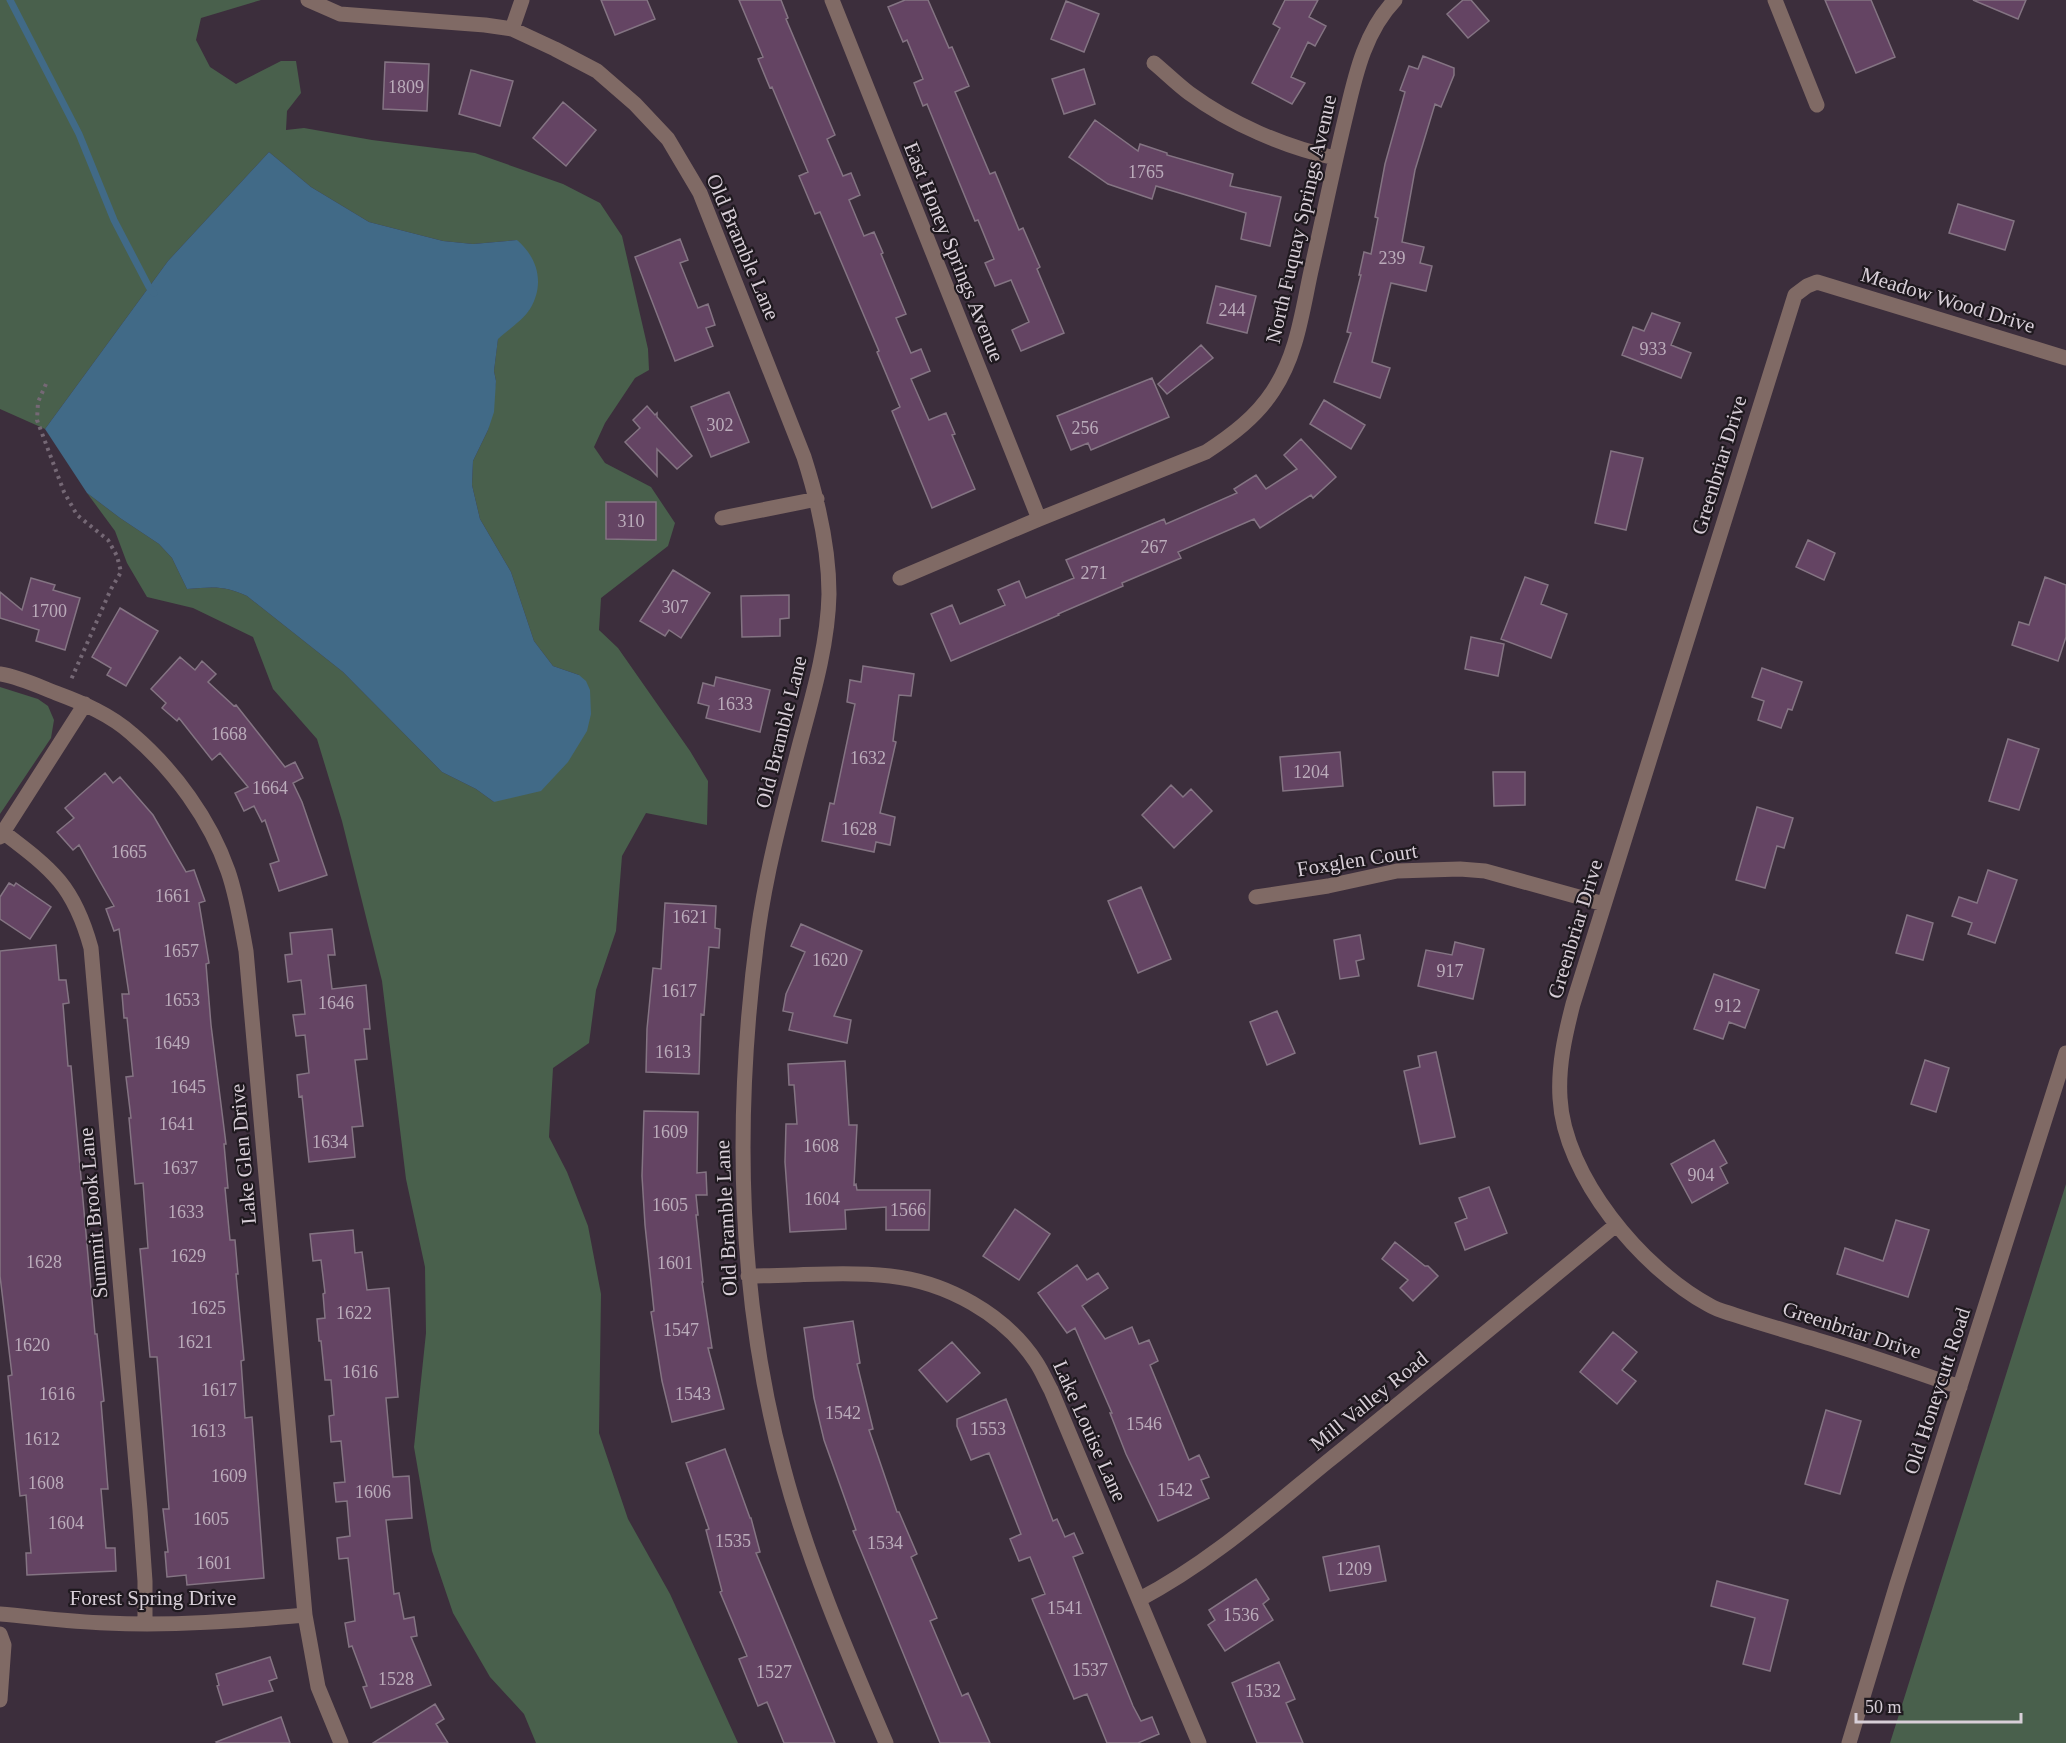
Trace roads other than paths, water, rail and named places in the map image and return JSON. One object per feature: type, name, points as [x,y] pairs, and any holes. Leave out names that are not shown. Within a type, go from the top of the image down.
[{"type":"street","name":"Old Bramble Lane","points":[[308,0],[340,14],[512,29],[579,61],[606,78],[635,104],[668,139],[700,193],[804,457],[817,499],[825,544],[828,586],[825,636],[817,681],[788,788],[759,925],[748,1008],[742,1119],[743,1199],[748,1276],[760,1362],[783,1469],[807,1547],[843,1644],[886,1743]]},
{"type":"street","points":[[512,29],[522,0]]},
{"type":"street","name":"East Honey Springs Avenue","points":[[832,0],[1039,519]]},
{"type":"street","name":"North Fuquay Springs Avenue","points":[[900,578],[1206,452],[1231,436],[1261,408],[1285,370],[1296,341],[1335,158],[1365,49],[1379,22],[1395,0]]},
{"type":"street","points":[[1775,0],[1817,105]]},
{"type":"street","points":[[1154,63],[1206,105],[1264,136],[1312,153],[1335,158]]},
{"type":"street","name":"Meadow Wood Drive","points":[[1817,282],[2066,358]]},
{"type":"street","name":"Greenbriar Drive","points":[[1817,282],[1795,295],[1787,316],[1573,1004],[1563,1042],[1560,1099],[1565,1125],[1582,1170],[1599,1202],[1616,1225],[1664,1273],[1711,1306],[1960,1387]]},
{"type":"street","points":[[722,518],[817,499]]},
{"type":"street","name":"Lake Glen Drive","points":[[0,674],[85,704],[131,733],[161,762],[194,803],[218,845],[236,896],[246,951],[305,1615],[318,1687],[341,1743]]},
{"type":"street","points":[[2,835],[85,704]]},
{"type":"street","name":"Summit Brook Lane","points":[[2,835],[32,853],[61,880],[86,928],[91,948],[140,1510],[145,1581],[145,1624]]},
{"type":"street","name":"Foxglen Court","points":[[1256,897],[1328,886],[1396,870],[1460,869],[1485,871],[1604,904]]},
{"type":"street","name":"Old Honeycutt Road","points":[[1849,1743],[2066,1053]]},
{"type":"street","name":"Mill Valley Road","points":[[1140,1599],[1182,1576],[1236,1536],[1399,1405],[1616,1225]]},
{"type":"street","name":"Lake Louise Lane","points":[[748,1276],[838,1274],[909,1279],[955,1294],[1002,1324],[1035,1361],[1051,1390],[1199,1743]]},
{"type":"street","name":"Forest Spring Drive","points":[[0,1614],[145,1624],[197,1623],[305,1615]]},
{"type":"street","points":[[0,1634],[4,1645],[0,1700]]},
{"type":"water","points":[[269,152],[311,187],[369,222],[443,241],[473,244],[517,240],[534,263],[538,281],[535,300],[523,317],[498,339],[494,371],[496,381],[494,412],[473,461],[472,485],[480,519],[511,572],[534,641],[553,666],[579,675],[586,681],[590,690],[591,714],[587,731],[568,762],[541,791],[494,802],[476,789],[442,772],[343,672],[247,596],[218,588],[187,589],[172,558],[159,544],[87,493],[45,429],[168,261]]},
{"type":"waterway","points":[[10,0],[79,134],[114,220],[154,293]]}]
